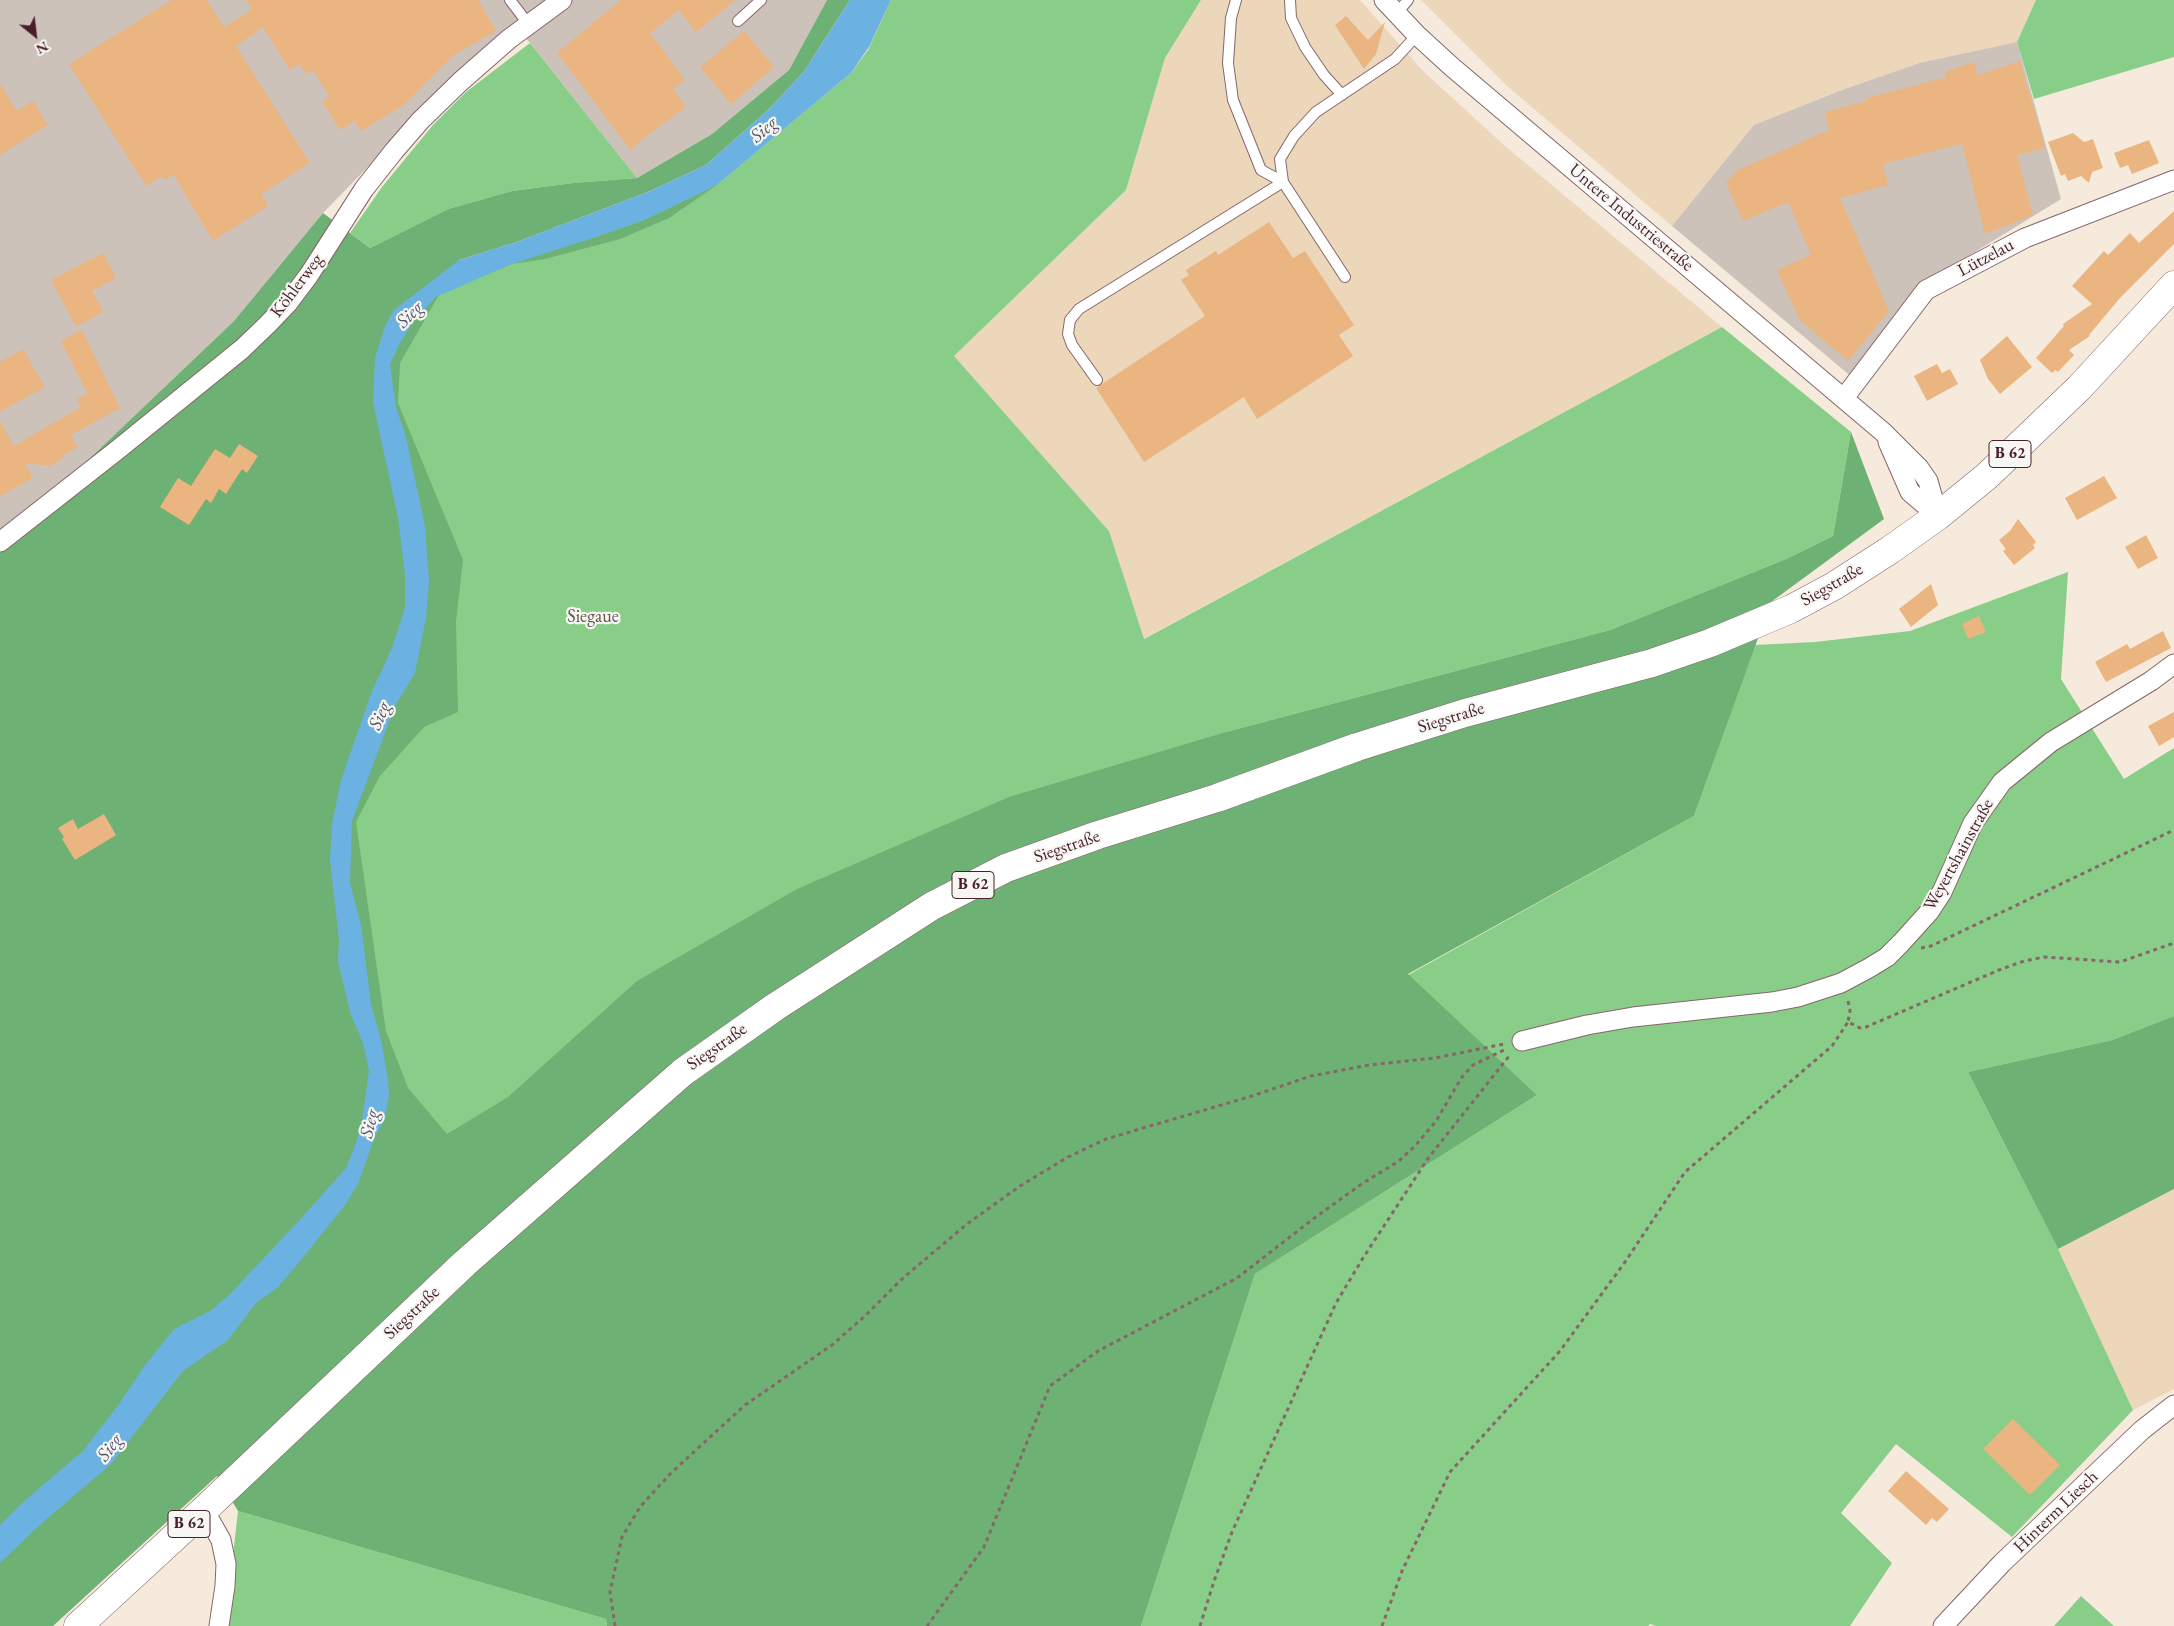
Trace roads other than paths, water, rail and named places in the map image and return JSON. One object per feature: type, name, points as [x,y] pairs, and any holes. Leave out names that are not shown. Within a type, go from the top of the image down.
[{"type":"main road","name":"Siegstraße","points":[[78,1626],[204,1510],[465,1263],[682,1072],[775,1007],[932,906],[1006,868],[1098,835],[1217,798],[1357,747],[1465,713],[1652,663],[1719,640],[1791,609],[1834,586],[1938,516],[1987,476],[2078,388],[2174,285]]},
{"type":"street","name":"Köhlerweg","points":[[0,542],[242,349],[268,324],[288,303],[304,282],[364,189],[394,151],[460,82],[508,39],[562,0]]},
{"type":"street","name":"Untere Industriestraße","points":[[1384,0],[1402,7],[1417,36],[1883,432],[1910,492],[1938,516]]},
{"type":"street","name":"Lützelau","points":[[1844,398],[1926,290],[2025,238],[2174,180]]},
{"type":"street","name":"Weyertshainstraße","points":[[1522,1041],[1587,1025],[1633,1017],[1772,1002],[1819,992],[1841,983],[1887,957],[1917,928],[1942,892],[1973,823],[2002,782],[2051,742],[2151,681],[2174,664]]},
{"type":"street","name":"Hinterm Liesch","points":[[1944,1626],[2009,1556],[2142,1430],[2174,1405]]},
{"type":"street","points":[[204,1510],[221,1540],[226,1564],[225,1586],[218,1626]]},
{"type":"lane","points":[[510,0],[528,25]]},
{"type":"lane","points":[[738,21],[761,0]]},
{"type":"lane","points":[[1236,0],[1232,18],[1228,63],[1233,100],[1261,170],[1283,182]]},
{"type":"lane","points":[[1290,0],[1291,18],[1305,47],[1324,75],[1342,95]]},
{"type":"lane","points":[[1345,277],[1283,182],[1280,159],[1294,136],[1316,112],[1395,59],[1417,36]]},
{"type":"lane","points":[[1097,380],[1072,345],[1068,334],[1070,320],[1079,309],[1283,182]]},
{"type":"water","name":"Sieg","points":[[850,0],[891,0],[869,47],[851,73],[717,185],[644,220],[512,264],[436,297],[415,319],[400,343],[390,364],[396,407],[406,437],[425,526],[429,580],[426,618],[415,673],[395,706],[352,821],[350,883],[361,925],[371,1004],[382,1044],[388,1080],[389,1096],[385,1118],[374,1139],[358,1184],[345,1205],[278,1287],[256,1303],[228,1340],[183,1371],[111,1464],[43,1522],[0,1563],[0,1525],[22,1503],[83,1451],[119,1404],[146,1364],[174,1329],[210,1311],[228,1296],[296,1224],[346,1168],[356,1143],[362,1120],[369,1071],[363,1043],[350,1012],[338,961],[339,940],[330,860],[332,824],[341,780],[372,691],[392,648],[405,608],[405,575],[398,518],[373,402],[375,358],[385,326],[394,310],[459,260],[514,243],[648,192],[706,165],[767,111],[803,73]]},
{"type":"park label","name":"Siegaue","points":[[593,617]]}]
